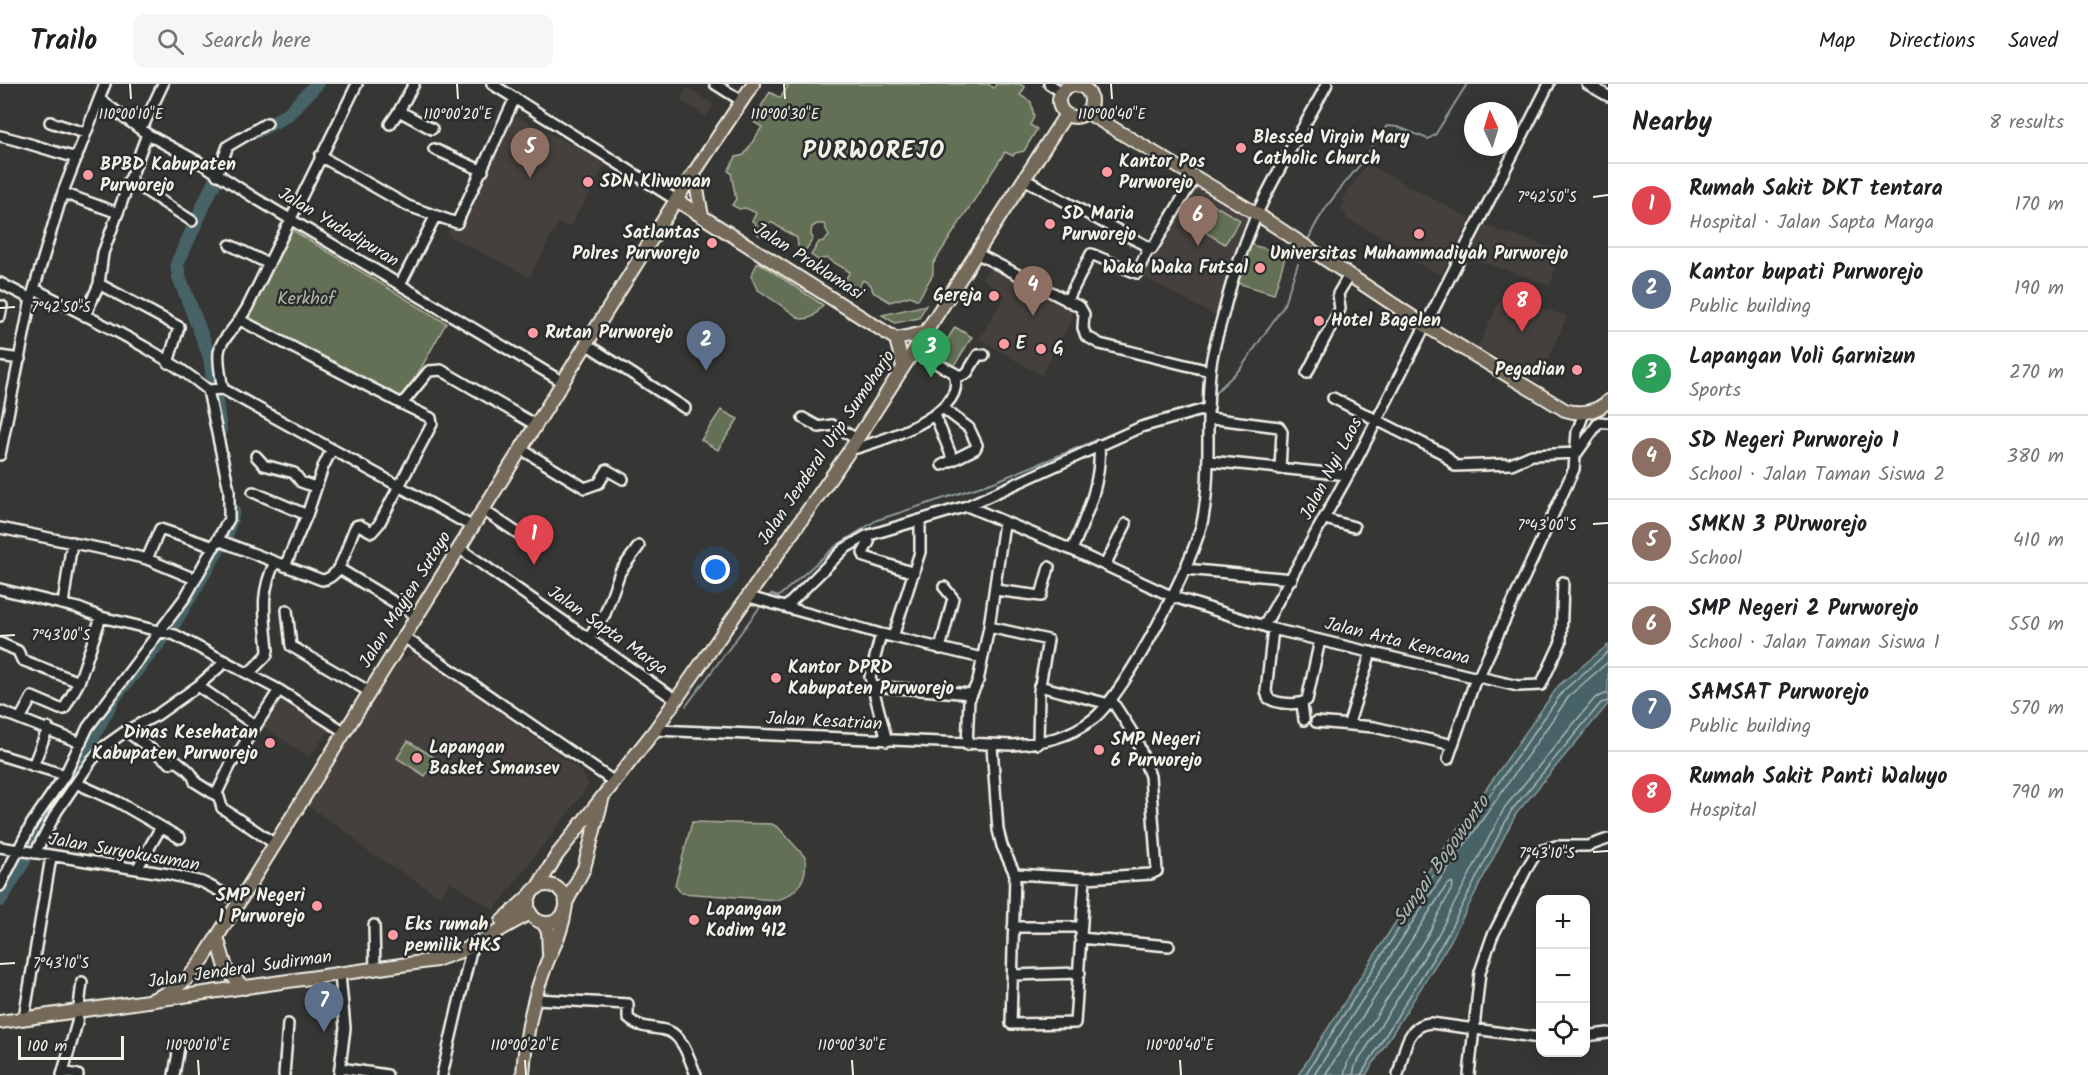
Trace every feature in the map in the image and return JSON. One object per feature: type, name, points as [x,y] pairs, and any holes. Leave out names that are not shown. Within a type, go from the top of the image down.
[{"type":"main road","name":"Jalan Mayjen Sutoyo","points":[[149,1001],[169,993],[189,980],[218,937],[676,200],[753,84]]},
{"type":"main road","points":[[1074,85],[1084,86],[1089,93],[1090,101],[1086,112],[1078,116],[1066,114],[1059,101],[1062,92],[1074,85]]},
{"type":"main road","points":[[1086,112],[1257,214],[1426,326],[1565,410],[1584,412],[1598,408],[1608,401]]},
{"type":"main road","name":"Jalan Jenderal Urip Sumoharjo","points":[[533,892],[613,781],[655,730],[753,598],[1066,114]]},
{"type":"main road","points":[[694,173],[702,216]]},
{"type":"main road","name":"Jalan Proklamasi","points":[[676,200],[896,339]]},
{"type":"main road","points":[[903,366],[896,339],[924,333]]},
{"type":"main road","points":[[543,923],[556,921],[584,868],[604,794]]},
{"type":"main road","points":[[477,943],[543,885],[556,887],[565,897],[560,934],[548,958],[528,1030],[523,1075]]},
{"type":"main road","points":[[530,913],[533,892]]},
{"type":"main road","points":[[530,913],[543,923],[548,932],[548,958]]},
{"type":"main road","points":[[477,943],[517,918],[530,913]]},
{"type":"main road","points":[[218,937],[227,971],[245,988]]},
{"type":"main road","name":"Jalan Jenderal Sudirman","points":[[0,1022],[436,960],[477,943]]},
{"type":"street","points":[[0,455],[33,294],[63,193],[105,84]]},
{"type":"street","points":[[85,316],[99,284],[104,253],[129,180],[145,122],[163,84]]},
{"type":"street","points":[[26,852],[88,727],[168,632],[195,579],[220,542],[229,519],[229,490],[215,390],[218,350],[222,339],[240,320],[357,84]]},
{"type":"street","points":[[390,124],[414,84]]},
{"type":"street","points":[[492,84],[676,200]]},
{"type":"street","points":[[715,84],[742,101]]},
{"type":"street","points":[[1049,84],[1062,92]]},
{"type":"street","points":[[1110,703],[1185,569],[1202,520],[1209,462],[1210,371],[1236,270],[1257,214],[1327,84]]},
{"type":"street","name":"Jalan Nyi Laos","points":[[1268,627],[1378,420],[1549,84]]},
{"type":"street","points":[[1587,84],[1608,96]]},
{"type":"street","name":"Jalan Yudodipuran","points":[[99,99],[143,131],[228,183],[562,382]]},
{"type":"street","points":[[320,156],[386,195],[454,224],[459,222],[515,99]]},
{"type":"street","points":[[399,111],[432,129]]},
{"type":"street","points":[[50,122],[85,133]]},
{"type":"street","points":[[217,175],[228,146],[267,123]]},
{"type":"street","points":[[0,136],[25,141],[37,148],[77,158]]},
{"type":"street","points":[[434,149],[483,171]]},
{"type":"street","points":[[1024,179],[1152,249],[1195,177]]},
{"type":"street","points":[[129,180],[192,221]]},
{"type":"street","points":[[63,193],[118,213]]},
{"type":"street","points":[[400,285],[435,217]]},
{"type":"street","points":[[230,245],[268,264]]},
{"type":"street","points":[[1067,301],[1091,254],[1137,273],[1149,247]]},
{"type":"street","points":[[976,253],[1083,310],[1086,336],[1100,344],[1210,371]]},
{"type":"street","points":[[1307,373],[1340,309],[1338,294],[1349,275]]},
{"type":"street","points":[[0,283],[85,316],[215,390],[332,448],[472,527]]},
{"type":"street","points":[[99,284],[179,327],[168,363]]},
{"type":"street","points":[[147,560],[160,529],[220,542],[324,580],[331,577],[338,568],[356,526],[359,525],[372,532],[375,530],[432,424],[431,418],[240,320]]},
{"type":"street","points":[[586,344],[685,408]]},
{"type":"street","points":[[913,351],[960,376],[967,373],[975,358],[984,355]]},
{"type":"street","points":[[0,356],[20,359]]},
{"type":"street","points":[[402,404],[429,371],[441,370],[536,425]]},
{"type":"street","points":[[850,450],[935,415],[944,408],[956,386],[954,374]]},
{"type":"street","points":[[1333,398],[1444,454],[1455,466],[1514,463],[1530,456],[1577,453],[1599,422],[1608,423]]},
{"type":"street","points":[[942,465],[975,449],[977,445],[969,428],[944,408]]},
{"type":"street","name":"Jalan Arta Kencana","points":[[967,506],[1105,564],[1171,596],[1268,627],[1478,677],[1574,469],[1577,432],[1584,412]]},
{"type":"street","points":[[786,607],[844,549],[866,536],[967,506],[1099,445],[1158,421],[1209,413],[1279,427],[1282,432],[1280,469]]},
{"type":"street","points":[[935,415],[953,460]]},
{"type":"street","points":[[803,418],[819,427],[832,425],[857,439]]},
{"type":"street","points":[[1072,550],[1096,487],[1101,463],[1099,445]]},
{"type":"street","points":[[285,566],[332,448]]},
{"type":"street","points":[[521,449],[585,488],[599,483],[607,470],[623,479]]},
{"type":"street","points":[[256,456],[264,465],[294,473],[301,482],[315,487]]},
{"type":"street","points":[[1209,462],[1348,475]]},
{"type":"street","points":[[253,492],[307,515]]},
{"type":"street","points":[[483,510],[519,534]]},
{"type":"street","points":[[1325,519],[1354,527]]},
{"type":"street","points":[[893,637],[920,552],[920,520]]},
{"type":"street","points":[[967,745],[972,694],[989,627],[1004,523]]},
{"type":"street","points":[[1105,564],[1126,524]]},
{"type":"street","points":[[0,528],[147,560],[195,579]]},
{"type":"street","points":[[866,536],[869,542],[863,553],[865,557],[914,573]]},
{"type":"street","points":[[63,604],[72,542]]},
{"type":"street","points":[[589,638],[605,614],[620,572],[639,546]]},
{"type":"street","name":"Jalan Sapta Marga","points":[[459,548],[676,700]]},
{"type":"street","points":[[249,673],[267,656],[263,599],[265,586],[275,562]]},
{"type":"street","points":[[995,590],[1041,596],[1049,567]]},
{"type":"street","points":[[338,568],[417,616]]},
{"type":"street","points":[[1185,569],[1292,579]]},
{"type":"street","points":[[1449,759],[1478,677],[1518,686],[1541,686],[1561,642],[1563,582]]},
{"type":"street","points":[[939,649],[954,597],[944,587]]},
{"type":"street","points":[[0,589],[63,604],[101,617],[168,632],[249,673],[345,732]]},
{"type":"street","points":[[753,598],[881,634],[982,658]]},
{"type":"street","points":[[287,610],[291,646],[370,692]]},
{"type":"street","points":[[21,717],[32,698],[64,709],[79,682],[101,617]]},
{"type":"street","points":[[989,627],[1048,640],[1039,686],[1038,744]]},
{"type":"street","points":[[1268,627],[1267,694],[1275,702],[1302,703]]},
{"type":"street","points":[[881,634],[871,665],[871,686],[887,741]]},
{"type":"street","points":[[404,637],[613,781]]},
{"type":"street","points":[[1304,720],[1302,703],[1310,692],[1320,640]]},
{"type":"street","points":[[0,643],[18,651],[22,660],[79,682]]},
{"type":"street","points":[[1349,723],[1371,652]]},
{"type":"street","points":[[0,886],[78,784],[92,760],[126,731],[157,715],[198,686],[226,661]]},
{"type":"street","points":[[198,686],[256,726]]},
{"type":"street","points":[[871,686],[972,694]]},
{"type":"street","points":[[1015,874],[1085,878],[1151,874],[1158,868],[1150,776],[1136,738],[1110,703],[1039,686]]},
{"type":"street","points":[[216,795],[230,766],[279,690]]},
{"type":"street","name":"Jalan Kesatrian","points":[[655,730],[992,746],[1038,744],[1083,726],[1110,703]]},
{"type":"street","points":[[0,711],[21,717],[81,743]]},
{"type":"street","points":[[1316,722],[1349,723],[1391,730],[1453,745]]},
{"type":"street","points":[[33,766],[48,728]]},
{"type":"street","points":[[126,731],[170,763],[177,761],[191,772],[195,782],[220,799],[222,808],[275,844]]},
{"type":"street","points":[[992,746],[999,830],[1002,846],[1015,874],[1011,1024],[1069,1024],[1076,1021],[1085,878]]},
{"type":"street","points":[[0,755],[65,776]]},
{"type":"street","points":[[78,784],[118,802],[180,838]]},
{"type":"street","points":[[137,869],[161,827]]},
{"type":"street","points":[[1469,1075],[1480,972],[1492,937],[1538,852],[1556,846],[1588,846],[1608,838]]},
{"type":"street","name":"Jalan Suryokusuman","points":[[0,847],[202,882],[239,901]]},
{"type":"street","points":[[24,1018],[51,857]]},
{"type":"street","points":[[374,925],[375,969]]},
{"type":"street","points":[[1013,927],[1081,927]]},
{"type":"street","points":[[1080,938],[1169,946]]},
{"type":"street","points":[[442,1075],[477,943]]},
{"type":"street","points":[[340,974],[345,1028],[340,1071],[387,1075]]},
{"type":"street","points":[[1012,975],[1080,974]]},
{"type":"street","points":[[78,1075],[63,1074],[77,1023],[82,982]]},
{"type":"street","points":[[536,999],[628,1004],[627,1018],[631,1021],[645,1028],[667,1030],[674,1034],[696,1075]]},
{"type":"street","points":[[1398,1075],[1408,1037],[1417,1027],[1431,1023],[1536,1037]]},
{"type":"street","points":[[284,1075],[288,1024]]},
{"type":"street","points":[[1590,1035],[1608,1033]]},
{"type":"street","points":[[174,1075],[179,1047]]},
{"type":"shaded area","points":[[688,88],[714,105],[706,117],[680,100]]},
{"type":"shaded area","points":[[510,113],[596,157],[605,166],[570,227],[558,223],[530,277],[447,235]]},
{"type":"shaded area","name":"Universitas Muhammadiyah Purworejo","points":[[1367,164],[1470,218],[1441,275],[1402,256],[1406,249],[1345,218],[1347,215],[1340,210],[1345,202],[1341,200]]},
{"type":"shaded area","points":[[1193,184],[1249,218],[1215,316],[1140,275]]},
{"type":"shaded area","name":"Universitas Muhammadiyah Purworejo","points":[[1485,226],[1559,250],[1551,285],[1469,258]]},
{"type":"shaded area","points":[[990,268],[1073,311],[1072,321],[1041,375],[979,339],[1005,296],[981,278]]},
{"type":"shaded area","points":[[1502,295],[1567,316],[1538,382],[1478,347]]},
{"type":"shaded area","points":[[417,652],[582,772],[589,785],[494,910],[450,882],[440,896],[367,851],[351,836],[307,805],[398,662]]},
{"type":"shaded area","points":[[271,690],[332,727],[309,757],[264,727],[265,706]]},
{"type":"green space","points":[[784,84],[988,84],[994,88],[996,84],[1020,84],[1025,87],[1020,95],[1031,102],[1034,117],[1030,125],[1037,129],[1024,151],[1015,153],[1013,156],[1005,152],[933,264],[933,274],[918,300],[910,296],[890,302],[873,292],[871,285],[863,280],[855,292],[845,292],[840,288],[850,272],[827,258],[818,260],[811,255],[819,242],[829,236],[824,224],[812,227],[813,239],[805,251],[798,247],[797,238],[771,222],[761,236],[756,233],[755,223],[752,221],[756,213],[732,205],[736,199],[731,173],[728,171],[736,157],[744,155],[762,127],[752,121],[770,92],[780,98],[788,87]]},
{"type":"green space","points":[[1207,201],[1240,220],[1225,244],[1193,225]]},
{"type":"green space","name":"Kerkhof","points":[[284,225],[446,323],[401,404],[234,322]]},
{"type":"green space","name":"Waka Waka Futsal","points":[[1248,244],[1286,254],[1274,294],[1234,282]]},
{"type":"green space","points":[[758,262],[823,305],[814,315],[801,319],[757,289],[751,276]]},
{"type":"green space","points":[[926,305],[919,318],[895,323],[882,315]]},
{"type":"green space","points":[[955,327],[972,337],[954,366],[938,355]]},
{"type":"green space","points":[[721,410],[738,419],[718,450],[701,440]]},
{"type":"green space","name":"Lapangan Basket Smansev","points":[[408,741],[437,759],[425,776],[397,758]]},
{"type":"green space","name":"Lapangan Kodim 412","points":[[692,822],[772,824],[779,828],[805,857],[805,872],[800,884],[791,894],[777,900],[681,893],[675,885]]},
{"type":"water","name":"Sungai Bogowonto","points":[[1608,645],[1608,704],[1516,814],[1450,942],[1366,1075],[1298,1075],[1427,873],[1559,685]]},
{"type":"waterway","points":[[255,132],[287,115],[317,84]]},
{"type":"waterway","points":[[1309,238],[1327,207],[1387,126],[1398,127],[1428,139],[1435,135],[1467,84]]},
{"type":"waterway","points":[[220,430],[210,357],[179,277],[177,264],[223,163]]},
{"type":"waterway","points":[[1213,395],[1241,368],[1283,307],[1298,264]]},
{"type":"waterway","points":[[767,599],[771,594],[778,597],[837,545],[877,520],[994,482],[1153,417],[1194,406]]},
{"type":"waterway","points":[[0,900],[25,859],[31,827],[76,769],[114,697],[172,627],[226,536],[233,511]]},
{"type":"waterway","points":[[686,706],[763,603]]},
{"type":"place","name":"Blessed Virgin Mary Catholic Church","points":[[1241,148]]},
{"type":"place","name":"Kantor Pos Purworejo","points":[[1107,172]]},
{"type":"place","name":"BPBD Kabupaten Purworejo","points":[[88,175]]},
{"type":"place","name":"SMKN 3 PUrworejo","points":[[530,178]]},
{"type":"place","name":"SDN Kliwonan","points":[[588,182]]},
{"type":"place","name":"SD Maria Purworejo","points":[[1050,224]]},
{"type":"place","name":"Universitas Muhammadiyah Purworejo","points":[[1419,234]]},
{"type":"place","name":"Satlantas Polres Purworejo","points":[[712,243]]},
{"type":"place","name":"SMP Negeri 2 Purworejo","points":[[1198,246]]},
{"type":"place","name":"Waka Waka Futsal","points":[[1260,268]]},
{"type":"place","name":"Gereja","points":[[994,296]]},
{"type":"place","name":"SD Negeri Purworejo 1","points":[[1033,316]]},
{"type":"place","name":"Hotel Bagelen","points":[[1319,321]]},
{"type":"place","name":"Rumah Sakit Panti Waluyo","points":[[1522,332]]},
{"type":"place","name":"Rutan Purworejo","points":[[533,333]]},
{"type":"place","name":"E","points":[[1004,344]]},
{"type":"place","name":"G","points":[[1041,349]]},
{"type":"place","name":"Pegadian","points":[[1577,370]]},
{"type":"place","name":"Kantor bupati Purworejo","points":[[706,371]]},
{"type":"place","name":"Lapangan Voli Garnizun","points":[[931,378]]},
{"type":"place","name":"Rumah Sakit DKT tentara","points":[[534,565]]},
{"type":"place","name":"Kantor DPRD Kabupaten Purworejo","points":[[776,678]]},
{"type":"place","name":"Dinas Kesehatan Kabupaten Purworejo","points":[[270,743]]},
{"type":"place","name":"SMP Negeri 6 Purworejo","points":[[1099,750]]},
{"type":"place","name":"Lapangan Basket Smansev","points":[[417,758]]},
{"type":"place","name":"SMP Negeri 1 Purworejo","points":[[317,906]]},
{"type":"place","name":"Lapangan Kodim 412","points":[[694,920]]},
{"type":"place","name":"Eks rumah pemilik HKS","points":[[393,935]]},
{"type":"place","name":"SAMSAT Purworejo","points":[[324,1032]]},
{"type":"district","name":"PURWOREJO","points":[[874,151]]}]
